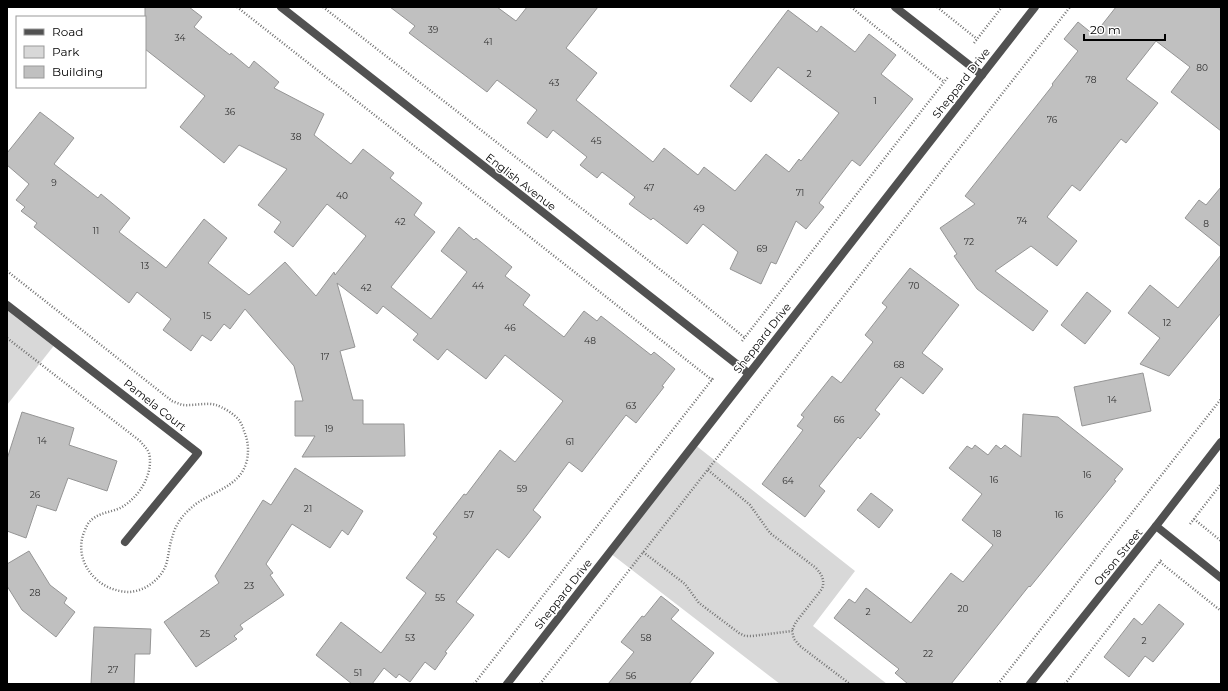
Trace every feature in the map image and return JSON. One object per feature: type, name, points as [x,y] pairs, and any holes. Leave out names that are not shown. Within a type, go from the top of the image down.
[{"type":"street","name":"English Avenue","points":[[281,7],[748,373]]},
{"type":"street","points":[[895,7],[982,75]]},
{"type":"street","name":"Sheppard Drive","points":[[507,684],[748,373],[1035,7]]},
{"type":"street","name":"Pamela Court","points":[[7,305],[198,453],[125,542]]},
{"type":"street","name":"Orson Street","points":[[1030,684],[1221,442]]},
{"type":"street","points":[[1156,526],[1221,578]]},
{"type":"path","points":[[236,7],[713,379],[474,684]]},
{"type":"path","points":[[323,7],[746,338]]},
{"type":"path","points":[[851,7],[944,82]]},
{"type":"path","points":[[937,7],[977,39]]},
{"type":"path","points":[[974,43],[1002,7]]},
{"type":"path","points":[[540,684],[1070,7]]},
{"type":"path","points":[[742,341],[746,338],[948,77]]},
{"type":"path","points":[[7,271],[172,400],[182,405],[217,405],[228,411],[239,420],[242,426],[248,443],[248,454],[242,473],[227,487],[206,497],[189,510],[176,527],[172,536],[166,566],[148,587],[134,592],[123,592],[98,581],[90,573],[84,562],[81,550],[81,540],[88,523],[94,517],[114,511],[123,506],[137,493],[146,481],[149,474],[149,464],[148,453],[145,447],[140,441],[7,338]]},
{"type":"path","points":[[998,684],[1221,399]]},
{"type":"path","points":[[708,470],[750,505],[770,533],[821,573],[823,579],[822,589],[796,622],[792,631],[794,639],[800,646],[850,684]]},
{"type":"path","points":[[1190,524],[1221,484]]},
{"type":"path","points":[[1194,519],[1221,541]]},
{"type":"path","points":[[643,552],[685,584],[699,602],[745,636],[792,631]]},
{"type":"path","points":[[1064,684],[1162,559]]},
{"type":"path","points":[[1160,562],[1221,611]]},
{"type":"green space","points":[[7,305],[56,343],[7,405]]},
{"type":"green space","points":[[694,444],[855,571],[813,626],[887,684],[780,684],[610,553]]},
{"type":"building","points":[[145,7],[189,7],[202,17],[194,27],[230,55],[231,53],[249,68],[254,61],[279,82],[274,88],[324,114],[314,135],[351,164],[363,149],[394,173],[390,178],[422,203],[414,215],[435,232],[391,287],[431,319],[467,272],[441,251],[459,227],[474,240],[476,238],[512,267],[505,276],[530,295],[523,305],[564,337],[584,311],[597,321],[601,316],[651,355],[654,352],[675,369],[662,386],[664,387],[636,423],[626,415],[582,472],[569,462],[533,510],[541,517],[509,558],[497,549],[456,602],[474,615],[445,652],[447,653],[435,670],[425,662],[410,682],[399,674],[396,678],[384,668],[372,684],[352,684],[316,655],[341,622],[381,653],[426,593],[406,578],[437,537],[433,534],[464,494],[466,495],[500,450],[515,462],[563,401],[505,355],[486,379],[447,349],[438,360],[413,340],[418,334],[383,306],[377,314],[337,283],[355,347],[340,351],[353,400],[363,400],[363,424],[404,424],[405,456],[302,457],[315,436],[295,436],[295,401],[303,401],[294,366],[245,309],[230,329],[224,324],[211,341],[202,335],[191,351],[163,330],[171,319],[137,292],[129,303],[34,227],[37,223],[21,211],[25,207],[16,200],[29,184],[7,165],[7,153],[40,112],[74,138],[54,164],[98,198],[101,194],[130,218],[119,232],[166,268],[204,219],[227,238],[208,263],[249,295],[285,262],[316,296],[334,272],[335,275],[366,236],[327,204],[293,247],[274,232],[281,222],[258,205],[287,169],[239,145],[224,163],[180,127],[205,96],[146,50]]},
{"type":"building","points":[[390,7],[497,7],[516,21],[527,7],[598,7],[566,48],[597,73],[576,100],[653,162],[664,148],[698,175],[704,167],[735,191],[766,154],[789,172],[799,159],[801,161],[839,113],[778,67],[751,102],[730,86],[788,10],[817,32],[821,26],[855,52],[869,34],[896,55],[881,74],[913,99],[860,166],[852,160],[819,203],[824,207],[806,229],[796,221],[776,264],[771,262],[761,284],[730,269],[738,252],[703,224],[687,244],[653,218],[651,220],[629,204],[635,197],[602,172],[597,178],[580,165],[587,157],[553,130],[547,138],[527,123],[537,110],[497,80],[487,92],[409,33],[415,26]]},
{"type":"building","points":[[1116,7],[1221,7],[1221,131],[1171,92],[1190,67],[1156,41],[1126,79],[1158,103],[1126,143],[1121,139],[1080,191],[1072,185],[1047,217],[1077,241],[1057,266],[1031,246],[995,271],[1048,311],[1033,331],[977,289],[954,256],[957,254],[940,228],[975,204],[965,196],[1078,51],[1064,39],[1078,22],[1094,35]]},
{"type":"building","points":[[1221,187],[1221,247],[1185,218],[1199,200],[1206,205]]},
{"type":"building","points":[[1221,255],[1221,313],[1169,376],[1140,364],[1160,338],[1128,313],[1150,285],[1178,308]]},
{"type":"building","points":[[910,268],[959,305],[922,353],[943,369],[923,394],[901,377],[875,410],[880,414],[860,439],[858,437],[819,486],[825,491],[805,517],[762,484],[803,430],[797,426],[804,417],[801,415],[832,376],[841,383],[873,342],[865,335],[887,307],[882,303]]},
{"type":"building","points":[[1087,292],[1111,311],[1085,344],[1061,325]]},
{"type":"building","points":[[1143,373],[1151,411],[1082,426],[1074,387]]},
{"type":"building","points":[[22,412],[74,428],[69,445],[117,461],[107,491],[68,478],[56,511],[37,505],[26,538],[7,531],[7,459]]},
{"type":"building","points":[[1023,414],[1058,417],[1123,469],[1114,480],[1116,481],[1030,587],[1029,586],[951,684],[908,684],[895,673],[899,669],[834,618],[849,599],[855,603],[866,588],[911,623],[951,573],[963,582],[993,545],[962,520],[982,494],[949,468],[967,446],[972,449],[975,445],[988,455],[996,445],[1001,449],[1005,445],[1021,457]]},
{"type":"building","points":[[295,468],[363,511],[348,535],[342,530],[330,548],[292,524],[266,564],[273,573],[270,575],[284,595],[240,625],[243,629],[234,636],[237,639],[196,667],[164,622],[219,583],[215,576],[263,500],[271,505]]},
{"type":"building","points":[[871,493],[893,510],[879,528],[857,510]]},
{"type":"building","points":[[29,551],[50,585],[67,598],[64,603],[75,612],[56,637],[22,610],[7,586],[7,564]]},
{"type":"building","points":[[661,596],[679,610],[671,619],[714,653],[689,684],[608,684],[634,652],[621,642],[642,616],[644,617]]},
{"type":"building","points":[[1159,604],[1184,624],[1153,662],[1145,656],[1129,677],[1104,657],[1134,618],[1142,625]]},
{"type":"building","points":[[94,627],[151,629],[150,654],[135,654],[134,684],[91,684]]}]
